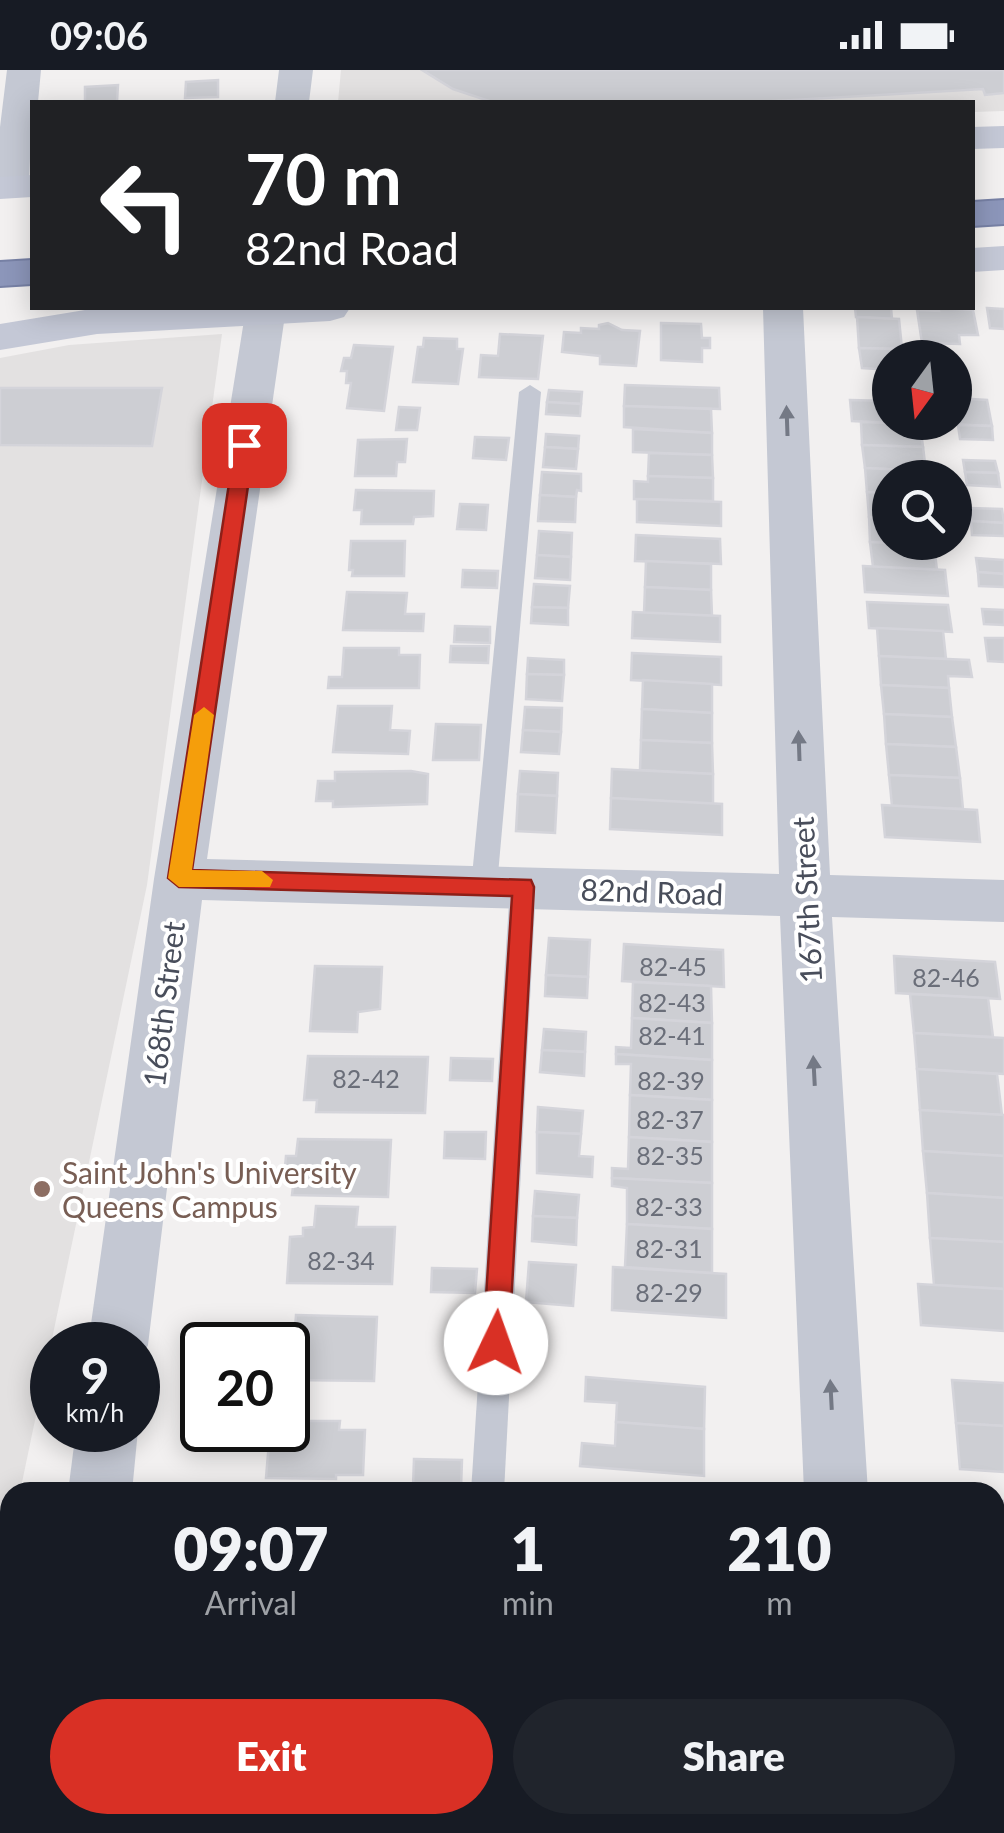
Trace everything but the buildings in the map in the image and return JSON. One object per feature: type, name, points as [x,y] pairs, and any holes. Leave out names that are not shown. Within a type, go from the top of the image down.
[{"type":"highway","points":[[975,214],[1004,212]]},
{"type":"highway","points":[[0,274],[30,272]]},
{"type":"main road","points":[[975,138],[1004,136]]},
{"type":"main road","points":[[975,260],[1004,258]]},
{"type":"main road","points":[[0,337],[97,321],[265,310]]},
{"type":"street","points":[[14,187],[24,70]]},
{"type":"street","points":[[292,100],[296,70]]},
{"type":"street","name":"168th Street","points":[[121,1322],[179,878],[265,310]]},
{"type":"street","name":"167th Street","points":[[783,310],[805,895],[835,1482]]},
{"type":"street","name":"82nd Road","points":[[179,878],[1004,901]]},
{"type":"street","points":[[101,1482],[105,1452]]},
{"type":"lane","points":[[487,1482],[504,886],[530,392]]},
{"type":"shaded area","points":[[341,70],[1004,70],[1004,111],[975,112],[975,100],[338,100]]},
{"type":"shaded area","name":"Saint John's University Queens Campus","points":[[222,334],[147,885],[56,1322],[30,1322],[30,1444],[22,1482],[0,1482],[0,358],[69,345]]},
{"type":"slow traffic","points":[[204,715],[179,878],[262,880]]},
{"type":"place","name":"Saint John's University Queens Campus","points":[[42,1189]]},
{"type":"route","points":[[244,445],[179,878],[523,887],[496,1343]]}]
